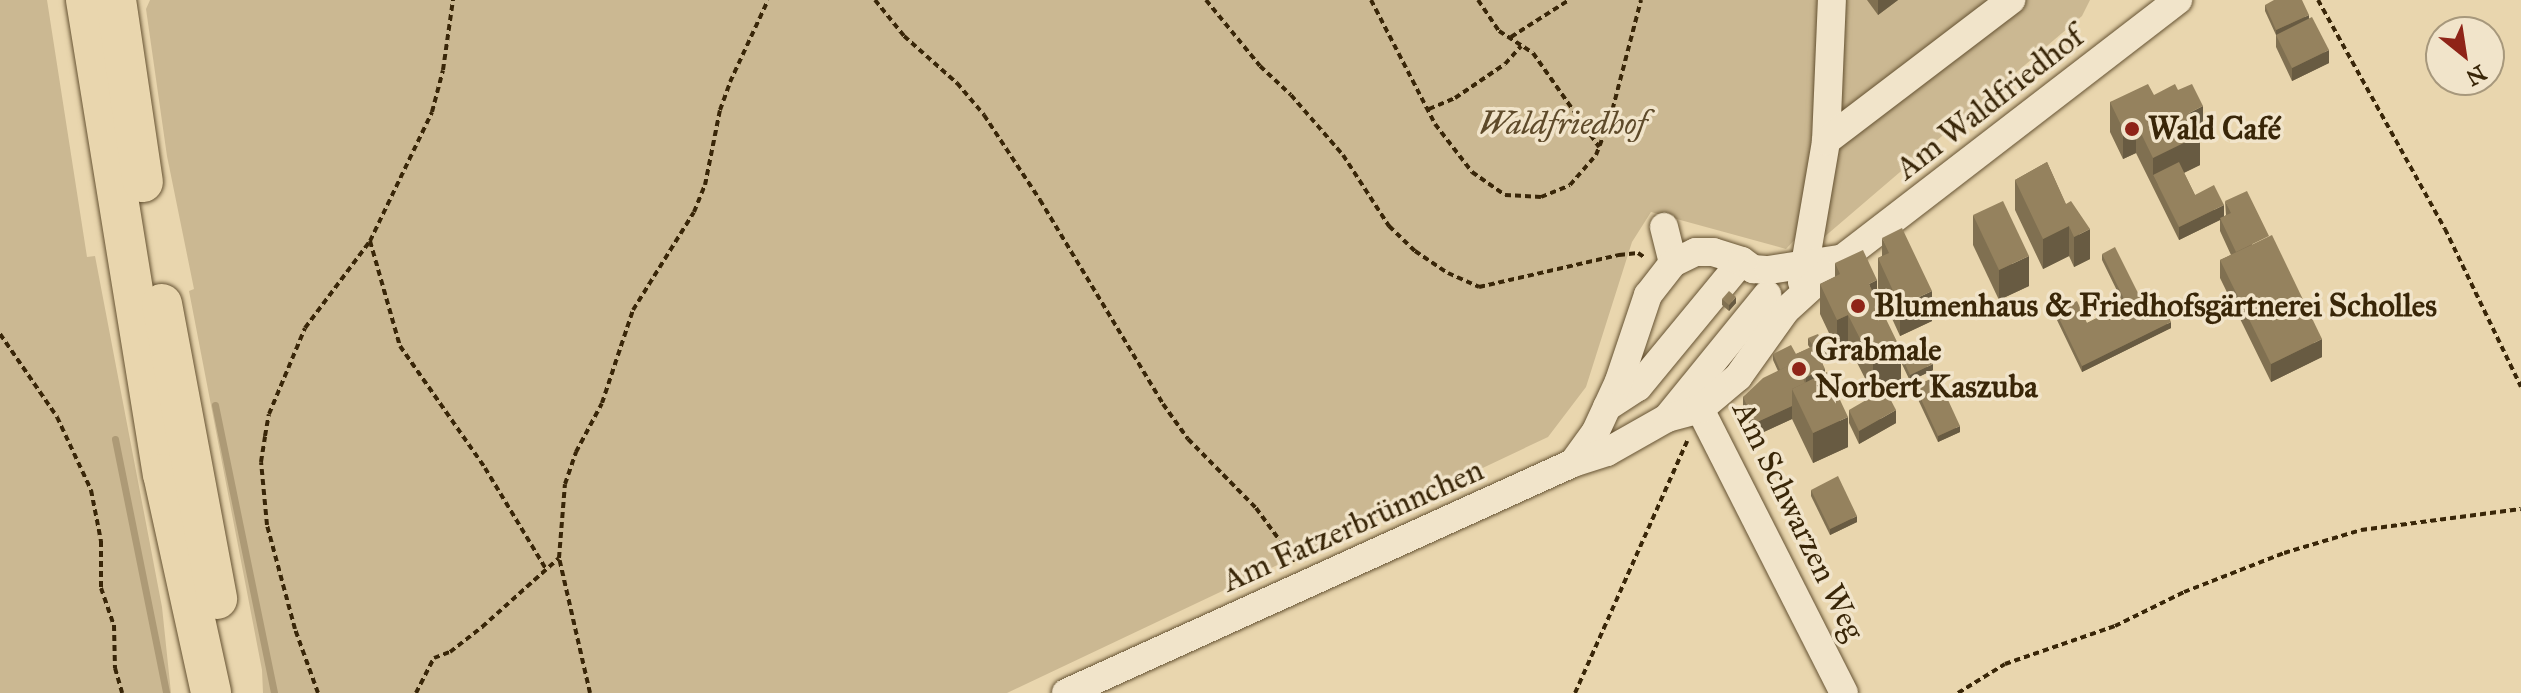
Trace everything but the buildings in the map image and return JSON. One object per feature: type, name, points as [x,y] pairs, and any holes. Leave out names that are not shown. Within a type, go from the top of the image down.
[{"type":"highway","points":[[86,0],[163,474],[211,693]]},
{"type":"highway","points":[[116,0],[163,311],[237,693]]},
{"type":"street","points":[[1662,262],[1705,252],[1802,281],[1826,141],[1832,0]]},
{"type":"street","points":[[1826,141],[2011,0]]},
{"type":"street","name":"Am Waldfriedhof","points":[[1843,258],[2178,0]]},
{"type":"street","points":[[1573,463],[1607,407],[1627,359],[1662,262],[1664,227]]},
{"type":"street","name":"Am Schwarzen Weg","points":[[1843,258],[1802,281],[1738,377],[1700,409],[1844,693]]},
{"type":"street","points":[[1747,265],[1767,295],[1770,329]]},
{"type":"street","points":[[1607,407],[1638,387],[1747,265]]},
{"type":"street","points":[[1667,418],[1767,295]]},
{"type":"street","points":[[1627,359],[1638,387],[1667,418]]},
{"type":"street","points":[[1667,418],[1700,409]]},
{"type":"street","name":"Am Fatzerbrünnchen","points":[[1066,693],[1573,463],[1607,452],[1667,418]]},
{"type":"path","points":[[318,693],[274,554],[261,462],[269,414],[305,328],[370,241],[432,112],[443,70],[453,0]]},
{"type":"path","points":[[590,693],[559,558],[561,507],[576,452],[602,403],[633,310],[694,212],[705,185],[725,96],[768,0]]},
{"type":"path","points":[[875,0],[904,36],[957,83],[984,115],[1040,200],[1163,404],[1188,439],[1256,508],[1298,564],[1306,585]]},
{"type":"path","points":[[1206,0],[1260,66],[1291,95],[1343,155],[1389,226],[1415,251],[1448,273],[1479,287],[1619,255],[1638,253],[1662,262]]},
{"type":"path","points":[[1371,0],[1428,110],[1472,172],[1505,195],[1541,197],[1570,185],[1599,147],[1610,119],[1641,0]]},
{"type":"path","points":[[1478,0],[1499,31],[1533,53],[1599,147]]},
{"type":"path","points":[[1509,38],[1569,0]]},
{"type":"path","points":[[2318,0],[2445,229],[2521,387]]},
{"type":"path","points":[[1428,110],[1455,98],[1493,73],[1521,46]]},
{"type":"path","points":[[370,241],[400,346],[485,468],[546,569]]},
{"type":"path","points":[[0,334],[63,427],[91,490],[102,552],[101,588],[114,625],[115,668],[122,693]]},
{"type":"path","points":[[1575,693],[1700,409]]},
{"type":"path","points":[[1958,693],[2005,664],[2115,626],[2195,587],[2284,553],[2372,528],[2521,509]]},
{"type":"path","points":[[416,693],[434,658],[450,652],[482,627],[559,558]]},
{"type":"green space","points":[[0,0],[47,0],[87,257],[95,256],[162,607],[171,693],[0,693]]},
{"type":"green space","name":"Waldfriedhof","points":[[150,0],[2090,0],[2082,16],[1823,238],[1798,236],[1786,249],[1651,212],[1632,242],[1586,387],[1548,437],[1007,693],[263,693],[262,670],[189,291],[194,289],[167,156],[146,9]]},
{"type":"waterway","points":[[215,405],[274,693]]},
{"type":"waterway","points":[[115,439],[166,693]]},
{"type":"place","name":"Wald Café","points":[[2132,129]]},
{"type":"place","name":"Blumenhaus & Friedhofsgärtnerei Scholles","points":[[1858,306]]},
{"type":"place","name":"Grabmale Norbert Kaszuba","points":[[1799,369]]}]
